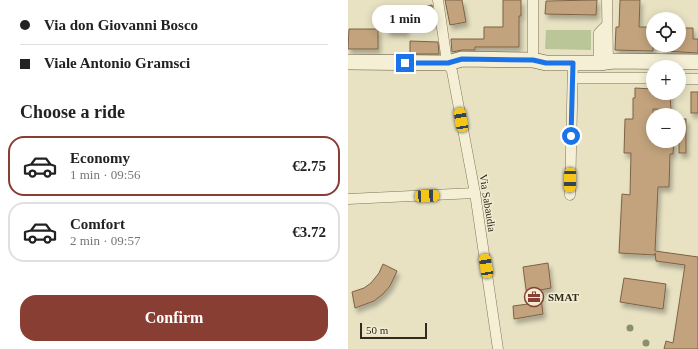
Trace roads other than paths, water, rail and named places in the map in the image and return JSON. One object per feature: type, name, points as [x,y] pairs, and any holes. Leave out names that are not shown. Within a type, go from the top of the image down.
[{"type":"street","name":"Via Sabaudia","points":[[438,0],[448,63],[452,71],[475,193],[498,349]]},
{"type":"street","points":[[533,0],[533,60]]},
{"type":"street","points":[[603,63],[607,25],[607,0]]},
{"type":"street","points":[[348,62],[448,63],[462,59],[533,60],[573,70],[646,77]]},
{"type":"street","points":[[573,70],[603,63],[698,62]]},
{"type":"street","points":[[570,195],[573,70]]},
{"type":"street","points":[[686,79],[698,79]]},
{"type":"street","points":[[348,199],[475,193]]},
{"type":"place","name":"SMAT","points":[[534,297]]}]
